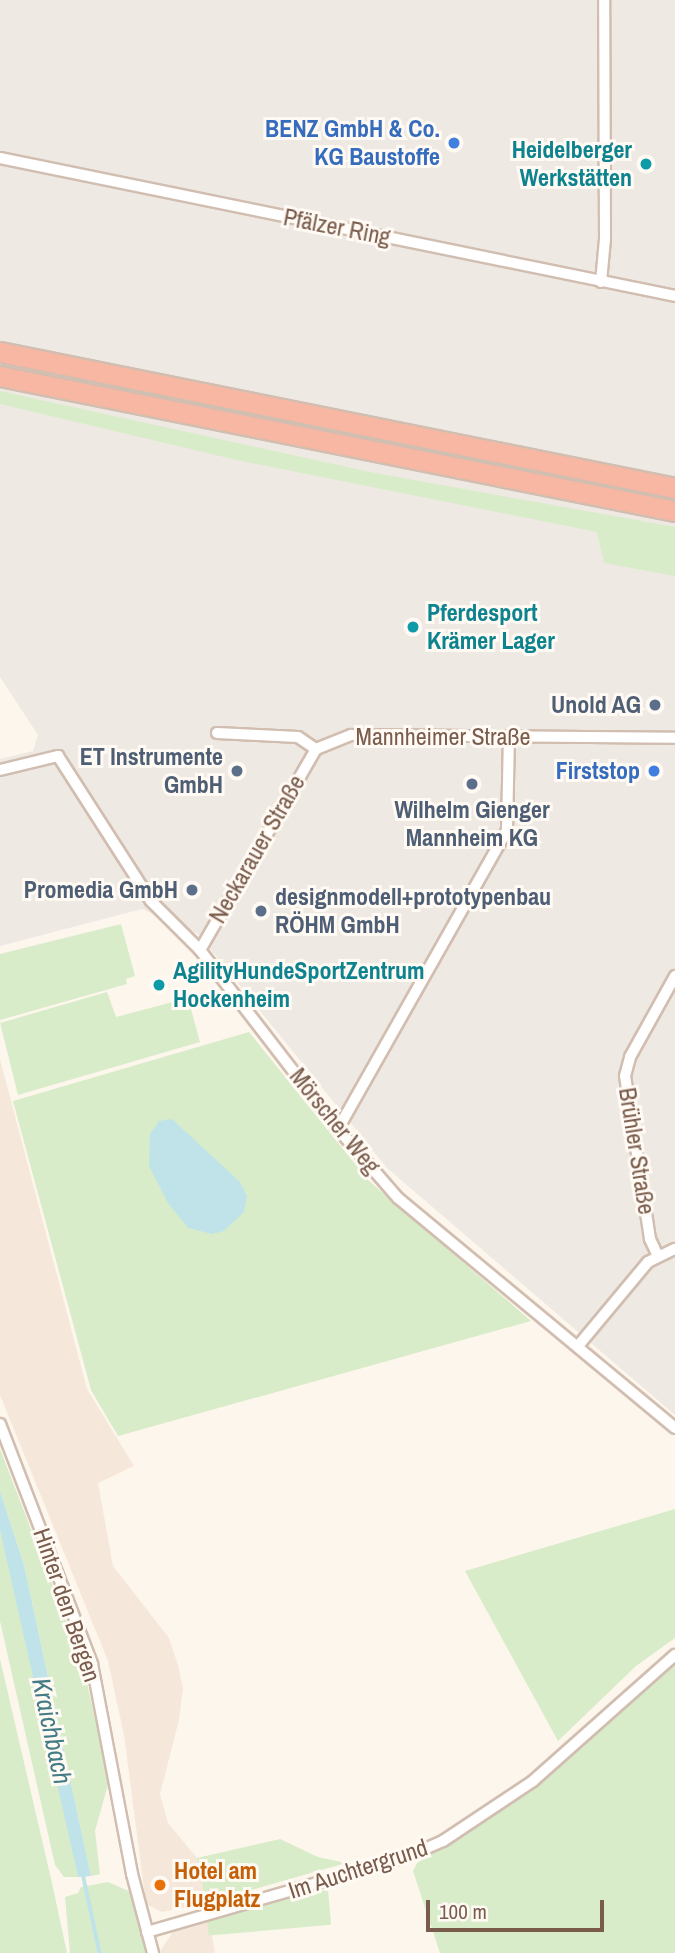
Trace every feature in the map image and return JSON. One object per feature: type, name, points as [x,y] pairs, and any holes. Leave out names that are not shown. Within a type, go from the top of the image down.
[{"type":"highway","points":[[0,352],[675,488]]},
{"type":"highway","points":[[0,376],[675,511]]},
{"type":"street","points":[[601,282],[605,239],[604,0]]},
{"type":"street","name":"Pfälzer Ring","points":[[0,158],[675,296]]},
{"type":"street","points":[[217,733],[298,737],[316,749]]},
{"type":"street","name":"Mannheimer Straße","points":[[316,749],[351,735],[675,738]]},
{"type":"street","points":[[338,1129],[508,830],[509,738]]},
{"type":"street","name":"Neckarauer Straße","points":[[200,950],[316,749]]},
{"type":"street","name":"Mörscher Weg","points":[[0,770],[58,755],[151,901],[200,950],[338,1129],[398,1198],[675,1428]]},
{"type":"street","name":"Brühler Straße","points":[[657,1254],[650,1239],[625,1076],[630,1057],[675,976]]},
{"type":"street","points":[[578,1346],[657,1254],[675,1249]]},
{"type":"street","name":"Hinter den Bergen","points":[[0,1424],[92,1664],[132,1874],[153,1953]]},
{"type":"street","name":"Im Auchtergrund","points":[[147,1932],[404,1858],[443,1841],[533,1781],[675,1655]]},
{"type":"shaded area","points":[[0,0],[675,0],[675,1415],[387,1168],[198,934],[142,909],[0,946],[0,759],[33,751],[38,735],[0,677]]},
{"type":"shaded area","points":[[0,1059],[87,1389],[134,1466],[98,1483],[113,1566],[169,1638],[178,1665],[183,1688],[179,1720],[160,1794],[168,1823],[197,1858],[206,1903],[162,1912],[146,1904],[124,1735],[108,1661],[0,1395]]},
{"type":"shaded area","points":[[209,1920],[215,1953],[159,1953],[174,1930]]},
{"type":"green space","points":[[0,391],[375,473],[675,527],[675,576],[604,563],[597,532],[241,461],[0,404]]},
{"type":"green space","points":[[121,924],[135,976],[126,979],[127,984],[0,1020],[0,954]]},
{"type":"green space","points":[[107,992],[116,1017],[188,998],[200,1042],[18,1095],[0,1023]]},
{"type":"green space","points":[[249,1032],[368,1180],[531,1321],[118,1436],[91,1390],[13,1101]]},
{"type":"green space","points":[[0,1449],[82,1661],[109,1781],[95,1831],[100,1874],[91,1876],[24,1565],[0,1491]]},
{"type":"green space","points":[[675,1509],[675,1638],[636,1666],[558,1741],[465,1571]]},
{"type":"green space","points":[[0,1530],[11,1566],[78,1877],[64,1877],[55,1865],[0,1621]]},
{"type":"green space","points":[[0,1659],[52,1883],[67,1953],[0,1953]]},
{"type":"green space","points":[[675,1663],[675,1953],[440,1953],[413,1871],[417,1863],[529,1793]]},
{"type":"green space","points":[[280,1839],[318,1857],[346,1863],[206,1903],[197,1858]]},
{"type":"green space","points":[[108,1882],[131,1892],[149,1953],[70,1953],[65,1897],[78,1893],[81,1887]]},
{"type":"green space","points":[[328,1890],[331,1925],[209,1936],[205,1901]]},
{"type":"water","points":[[172,1119],[240,1182],[247,1196],[244,1212],[224,1231],[212,1234],[188,1228],[168,1203],[149,1166],[150,1134],[159,1121]]},
{"type":"water","points":[[0,1491],[24,1565],[91,1876],[78,1877],[0,1530]]},
{"type":"waterway","name":"Kraichbach","points":[[83,1873],[100,1953]]},
{"type":"place","name":"BENZ GmbH & Co. KG Baustoffe","points":[[454,143]]},
{"type":"place","name":"Heidelberger Werkstätten","points":[[646,164]]},
{"type":"place","name":"Pferdesport Krämer Lager","points":[[413,627]]},
{"type":"place","name":"Unold AG","points":[[655,705]]},
{"type":"place","name":"ET Instrumente GmbH","points":[[237,771]]},
{"type":"place","name":"Firststop","points":[[654,771]]},
{"type":"place","name":"Wilhelm Gienger Mannheim KG","points":[[472,784]]},
{"type":"place","name":"Promedia GmbH","points":[[192,890]]},
{"type":"place","name":"designmodell+prototypenbau RÖHM GmbH","points":[[261,911]]},
{"type":"place","name":"AgilityHundeSportZentrum Hockenheim","points":[[159,985]]},
{"type":"place","name":"Hotel am Flugplatz","points":[[160,1885]]}]
